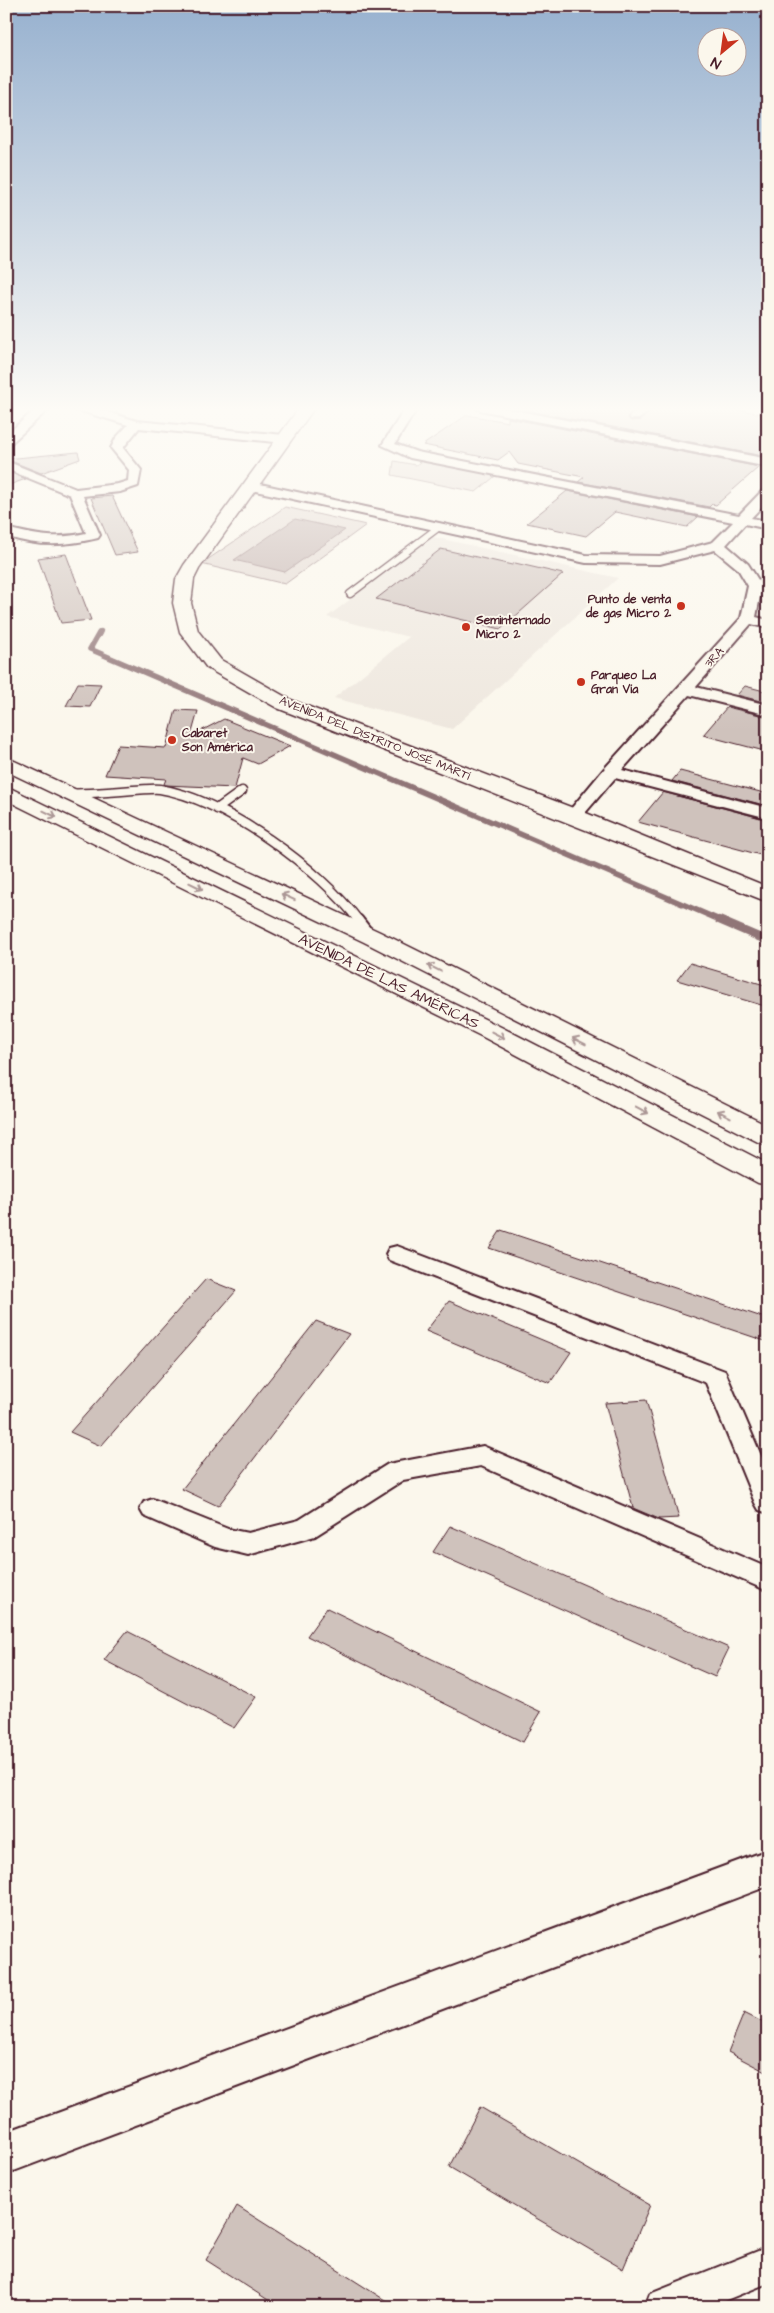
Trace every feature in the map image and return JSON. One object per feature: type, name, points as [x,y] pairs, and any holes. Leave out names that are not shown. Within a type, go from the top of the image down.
[{"type":"main road","name":"AVENIDA DEL DISTRITO JOSÉ MARTÍ","points":[[230,515],[190,569],[185,579],[182,603],[189,632],[214,664],[284,704],[573,816],[768,895]]},
{"type":"main road","name":"AVENIDA DE LAS AMÉRICAS","points":[[6,763],[372,937],[768,1136]]},
{"type":"main road","name":"AVENIDA DE LAS AMÉRICAS","points":[[6,792],[492,1032],[768,1176]]},
{"type":"street","points":[[6,532],[29,540],[46,543],[70,541],[93,534],[85,515]]},
{"type":"street","points":[[384,515],[586,559],[660,560],[718,545],[747,515]]},
{"type":"street","points":[[716,515],[768,525]]},
{"type":"street","points":[[718,545],[743,567],[755,586],[748,619],[768,624]]},
{"type":"street","name":"3RA","points":[[573,816],[610,772],[748,619]]},
{"type":"street","points":[[685,689],[768,710]]},
{"type":"street","points":[[610,772],[768,813]]},
{"type":"street","points":[[397,1254],[716,1377],[768,1503]]},
{"type":"street","points":[[153,1509],[224,1539],[248,1544],[306,1529],[397,1471],[483,1456],[768,1580]]},
{"type":"street","points":[[6,2153],[768,1868]]},
{"type":"street","points":[[663,2307],[768,2265]]},
{"type":"lane","points":[[350,594],[439,527]]},
{"type":"lane","points":[[69,794],[159,789],[193,798],[218,809],[282,848],[320,878],[344,901],[372,937]]},
{"type":"lane","points":[[218,809],[242,791]]},
{"type":"shaded area","points":[[273,515],[321,515],[366,525],[285,584],[201,564]]},
{"type":"shaded area","points":[[295,519],[345,530],[285,572],[234,560]]},
{"type":"shaded area","name":"Seminternado Micro 2","points":[[433,537],[618,578],[452,729],[334,698],[409,637],[327,617]]},
{"type":"building","points":[[98,515],[121,515],[138,552],[115,555]]},
{"type":"building","points":[[537,515],[611,515],[586,536],[527,523]]},
{"type":"building","points":[[629,515],[688,515],[698,517],[687,527]]},
{"type":"building","points":[[441,549],[563,574],[501,629],[376,599]]},
{"type":"building","points":[[66,554],[91,620],[61,623],[38,558]]},
{"type":"building","points":[[78,683],[101,684],[90,707],[66,706]]},
{"type":"building","points":[[745,686],[768,692],[768,703],[737,695]]},
{"type":"building","points":[[727,707],[768,717],[768,752],[703,735]]},
{"type":"building","points":[[176,710],[198,711],[191,736],[224,719],[290,746],[258,764],[243,758],[235,788],[165,785],[166,779],[105,775],[118,745],[166,748]]},
{"type":"building","points":[[680,771],[768,794],[768,806],[672,781]]},
{"type":"building","points":[[663,792],[768,820],[768,857],[638,822]]},
{"type":"building","points":[[690,963],[768,986],[768,1007],[677,980]]},
{"type":"building","points":[[501,1230],[768,1319],[768,1342],[489,1248]]},
{"type":"building","points":[[206,1279],[236,1291],[101,1446],[70,1432]]},
{"type":"building","points":[[449,1301],[571,1352],[550,1383],[426,1331]]},
{"type":"building","points":[[316,1321],[349,1334],[218,1506],[182,1489]]},
{"type":"building","points":[[646,1400],[679,1518],[659,1519],[633,1508],[605,1403]]},
{"type":"building","points":[[450,1526],[729,1648],[715,1677],[433,1552]]},
{"type":"building","points":[[327,1608],[541,1712],[523,1742],[307,1636]]},
{"type":"building","points":[[127,1631],[256,1697],[234,1728],[104,1660]]},
{"type":"building","points":[[744,2013],[768,2025],[768,2073],[728,2052]]},
{"type":"building","points":[[480,2107],[650,2205],[623,2269],[449,2167]]},
{"type":"building","points":[[237,2206],[396,2307],[279,2307],[206,2260]]},
{"type":"waterway","points":[[99,635],[101,631]]},
{"type":"waterway","points":[[99,633],[90,649],[722,921]]},
{"type":"waterway","points":[[719,920],[768,941]]},
{"type":"place","name":"Punto de venta de gas Micro 2","points":[[681,606]]},
{"type":"place","name":"Seminternado Micro 2","points":[[466,627]]},
{"type":"place","name":"Parqueo La Gran Vía","points":[[581,682]]},
{"type":"place","name":"Cabaret Son América","points":[[172,740]]}]
